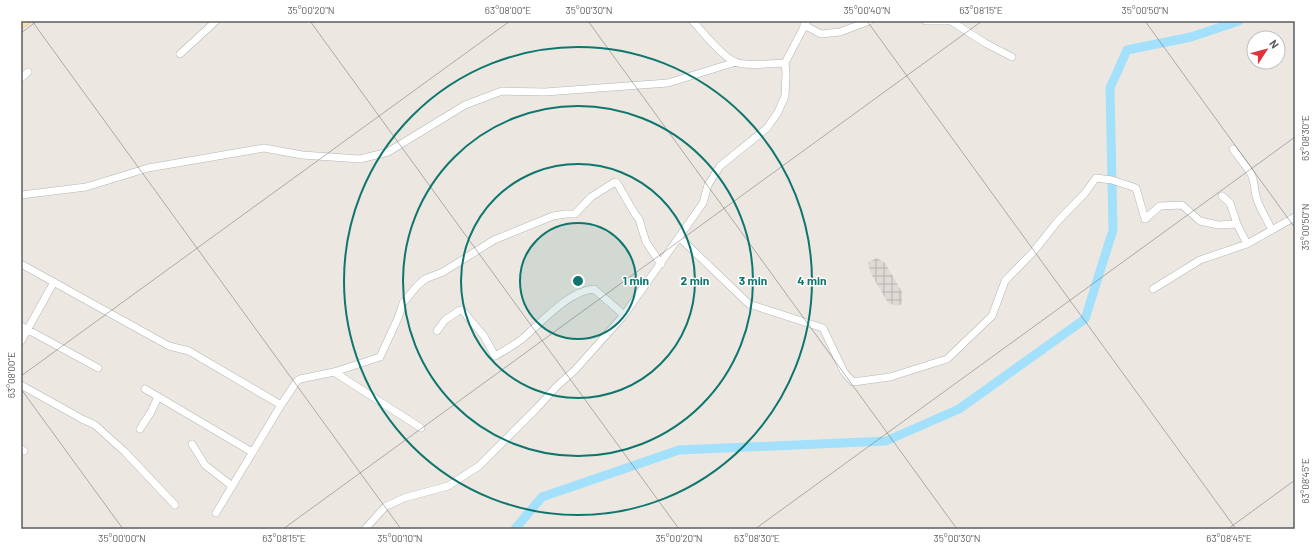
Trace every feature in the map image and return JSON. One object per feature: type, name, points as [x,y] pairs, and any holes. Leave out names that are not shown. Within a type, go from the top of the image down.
[{"type":"main road","points":[[21,24],[26,21]]},
{"type":"street","points":[[180,54],[216,21]]},
{"type":"street","points":[[693,21],[714,44],[729,58],[736,62],[747,64],[785,62]]},
{"type":"street","points":[[364,529],[385,507],[404,498],[448,486],[479,466],[575,370],[624,314],[679,237],[692,216],[703,203],[708,185],[720,166],[767,128],[778,112],[785,96],[785,62],[805,23],[821,34],[840,32],[869,21]]},
{"type":"street","points":[[926,21],[950,21],[985,43],[1012,57]]},
{"type":"street","points":[[21,195],[86,187],[148,168],[264,148],[302,155],[360,159],[388,152],[465,105],[502,91],[545,92],[668,83],[736,62]]},
{"type":"street","points":[[21,78],[28,72]]},
{"type":"street","points":[[1233,149],[1241,161],[1246,165],[1252,176],[1257,201],[1272,230]]},
{"type":"street","points":[[679,237],[749,304],[823,328],[844,372],[853,382],[890,376],[947,359],[992,316],[1005,281],[1085,194],[1096,178],[1112,180],[1136,188],[1145,219],[1160,206],[1182,205],[1200,221],[1218,225],[1237,224]]},
{"type":"street","points":[[216,513],[252,452],[297,381],[300,379],[334,372],[380,357],[398,318],[403,302],[425,279],[443,272],[501,238],[553,216],[575,214],[592,197],[615,182],[635,214],[640,218],[646,242],[660,264]]},
{"type":"street","points":[[1222,196],[1230,203],[1237,224],[1248,244]]},
{"type":"street","points":[[1153,289],[1200,260],[1248,244],[1295,217]]},
{"type":"street","points":[[21,264],[169,346],[189,351],[281,405]]},
{"type":"street","points":[[21,341],[24,328],[54,282]]},
{"type":"street","points":[[437,332],[447,319],[451,318],[462,310],[484,336],[495,356],[520,340],[559,305],[586,289],[594,289],[624,314]]},
{"type":"street","points":[[24,328],[98,368]]},
{"type":"street","points":[[334,372],[422,428]]},
{"type":"street","points":[[21,385],[95,425],[126,452],[175,505]]},
{"type":"street","points":[[144,389],[252,452]]},
{"type":"street","points":[[140,429],[151,412],[158,397]]},
{"type":"street","points":[[192,444],[205,465],[232,486]]},
{"type":"shaded area","points":[[877,258],[885,263],[902,292],[902,304],[897,306],[888,303],[870,272],[868,262]]},
{"type":"waterway","points":[[515,529],[542,497],[679,450],[886,441],[959,409],[1085,319],[1113,230],[1110,88],[1127,50],[1191,37],[1239,21]]}]
